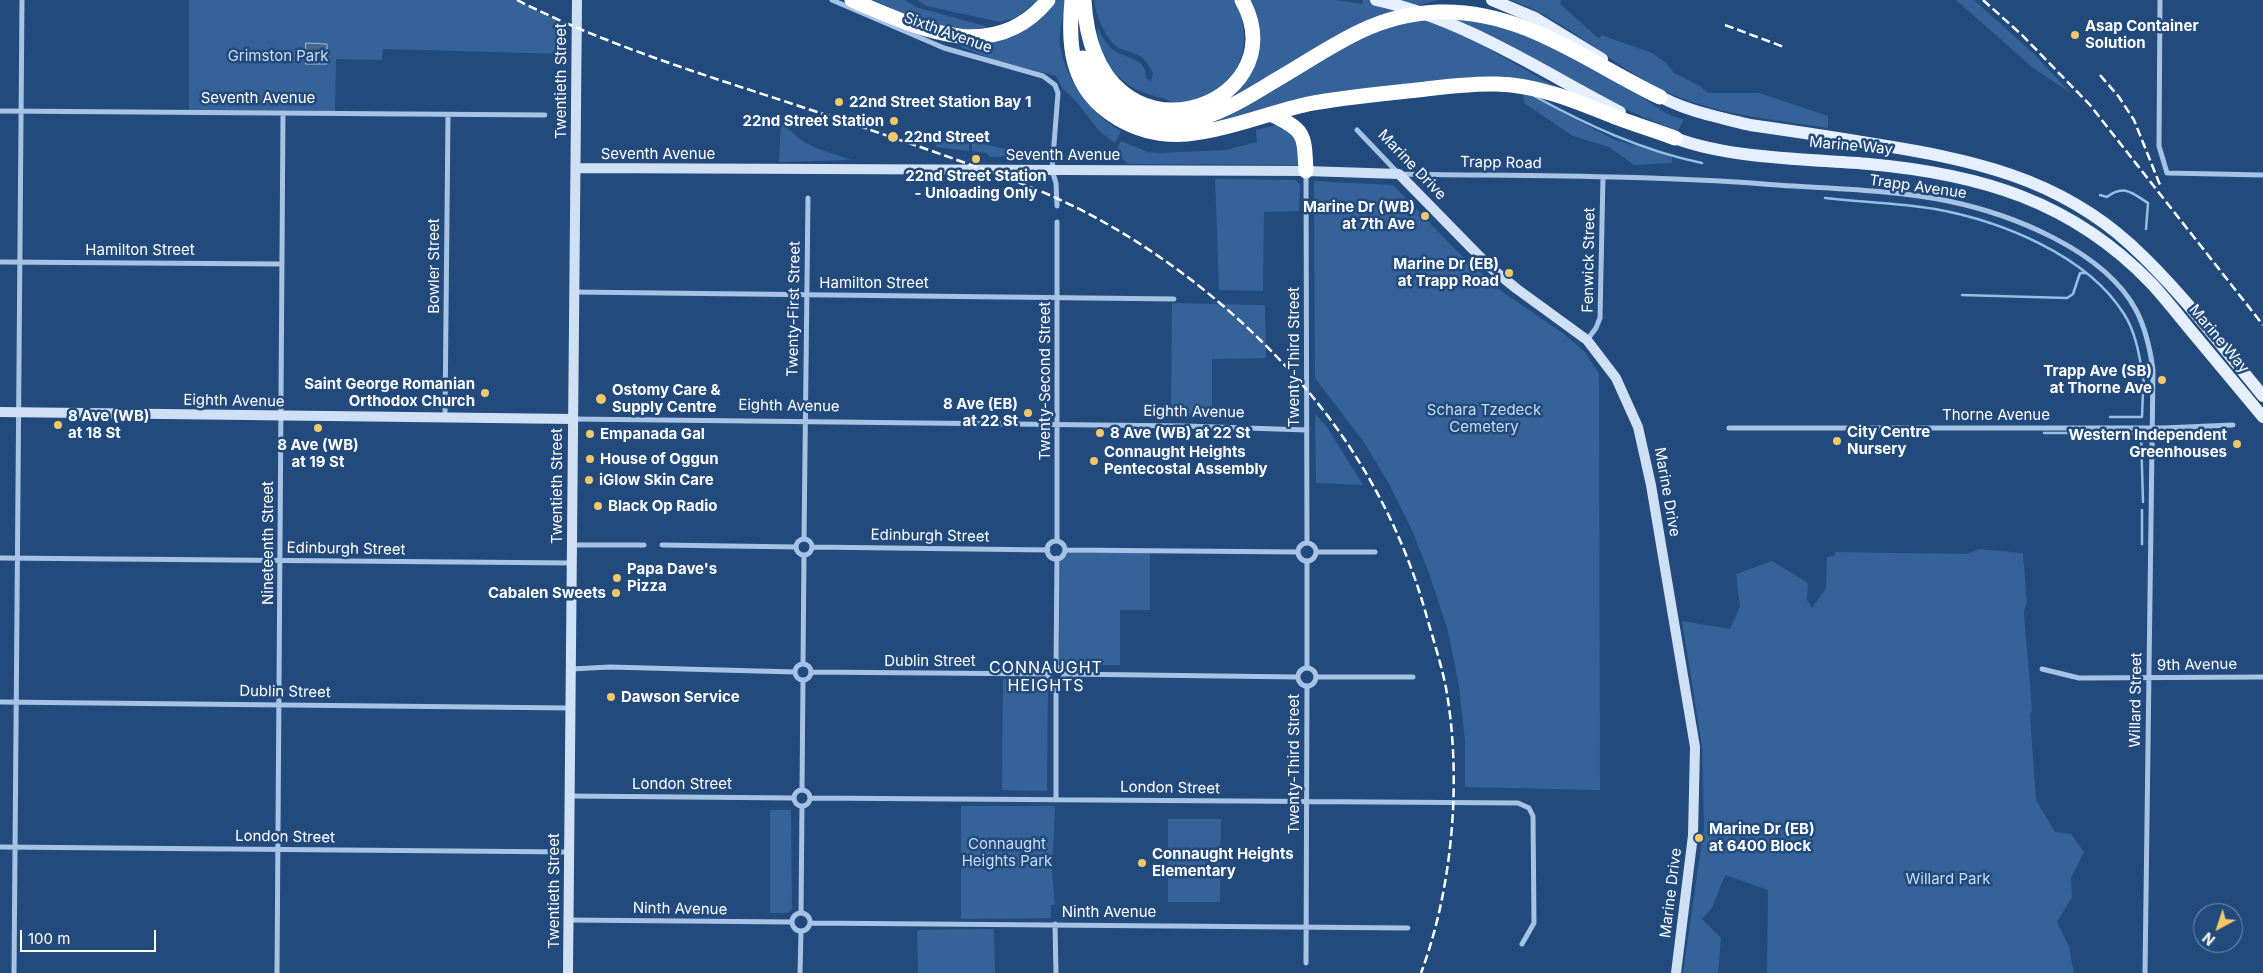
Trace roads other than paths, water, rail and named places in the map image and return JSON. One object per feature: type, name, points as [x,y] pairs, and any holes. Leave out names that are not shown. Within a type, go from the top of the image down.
[{"type":"highway","points":[[852,0],[918,28],[948,36],[967,37],[985,36],[1013,27],[1031,16],[1048,0]]},
{"type":"highway","points":[[1072,0],[1071,36],[1075,64],[1080,76],[1096,100],[1117,118],[1145,130],[1181,134],[1209,130],[1309,104],[1372,94],[1494,84],[1516,85],[1546,91],[1675,138]]},
{"type":"highway","points":[[1079,0],[1078,24],[1081,50],[1094,81],[1103,92],[1123,109],[1164,123],[1193,121],[1238,103],[1362,31],[1412,15],[1437,12],[1489,16],[1530,28],[1623,80],[1660,97]]},
{"type":"highway","points":[[1084,0],[1089,38],[1095,58],[1107,77],[1130,98],[1157,109],[1170,110],[1196,108],[1210,103],[1229,90],[1244,71],[1251,48],[1252,35],[1251,21],[1242,0]]},
{"type":"highway","points":[[1272,114],[1296,126],[1305,141],[1306,171]]},
{"type":"main road","name":"Marine Way","points":[[1376,0],[1431,15],[1484,40],[1629,117],[1675,138],[1720,150],[1922,170],[1975,180],[2014,193],[2051,209],[2109,245],[2152,283],[2263,417]]},
{"type":"main road","name":"Marine Way","points":[[1492,0],[1516,9],[1555,28],[1660,97],[1694,110],[1750,125],[1935,153],[2018,176],[2042,186],[2079,206],[2130,245],[2183,300],[2263,396]]},
{"type":"street","points":[[14,973],[22,0]]},
{"type":"street","name":"Twentieth Street","points":[[568,973],[577,0]]},
{"type":"street","name":"Sixth Avenue","points":[[832,0],[944,48],[1044,76],[1055,85],[1058,93],[1052,170]]},
{"type":"street","points":[[2160,0],[2159,146],[2167,173],[2263,175]]},
{"type":"street","name":"Seventh Avenue","points":[[0,111],[545,115]]},
{"type":"street","name":"Nineteenth Street","points":[[277,973],[281,416],[280,264],[283,113]]},
{"type":"street","name":"Bowler Street","points":[[445,418],[448,115]]},
{"type":"street","name":"Marine Drive","points":[[1357,130],[1491,268],[1587,340],[1616,378],[1638,427],[1651,486],[1695,747],[1693,827],[1676,973]]},
{"type":"street","name":"Seventh Avenue","points":[[576,168],[1306,171],[1399,174]]},
{"type":"street","points":[[1052,170],[1056,183],[1058,206]]},
{"type":"street","name":"Twenty-Third Street","points":[[1306,171],[1307,543]]},
{"type":"street","name":"Trapp Road","points":[[1399,174],[1603,177]]},
{"type":"street","name":"Fenwick Street","points":[[1587,340],[1596,328],[1600,318],[1603,177]]},
{"type":"street","name":"Trapp Avenue","points":[[1603,177],[1684,178],[1920,197],[1970,206],[2007,218],[2042,233],[2100,268],[2114,281],[2135,308],[2143,324],[2150,348],[2153,370],[2153,427]]},
{"type":"street","name":"Twenty-First Street","points":[[804,539],[808,198]]},
{"type":"street","name":"Twenty-Second Street","points":[[1057,222],[1057,541]]},
{"type":"street","name":"Hamilton Street","points":[[0,262],[280,264]]},
{"type":"street","name":"Hamilton Street","points":[[574,292],[1174,298]]},
{"type":"street","name":"Eighth Avenue","points":[[0,412],[18,414],[1056,424],[1307,430]]},
{"type":"street","name":"Thorne Avenue","points":[[1729,428],[2233,426]]},
{"type":"street","name":"Willard Street","points":[[2145,973],[2153,427]]},
{"type":"street","points":[[796,547],[804,539],[809,541],[812,547],[810,552],[804,555]]},
{"type":"street","points":[[1057,541],[1062,543],[1065,550],[1062,557],[1057,558],[1052,557],[1048,550],[1049,544],[1057,541]]},
{"type":"street","points":[[1298,552],[1300,547],[1307,543],[1313,544],[1316,552]]},
{"type":"street","points":[[572,545],[644,545]]},
{"type":"street","points":[[662,545],[796,547]]},
{"type":"street","points":[[796,547],[798,552],[804,555]]},
{"type":"street","name":"Edinburgh Street","points":[[812,547],[1048,550]]},
{"type":"street","points":[[1065,550],[1298,552]]},
{"type":"street","points":[[1298,552],[1302,559],[1307,561]]},
{"type":"street","points":[[1316,552],[1375,552]]},
{"type":"street","points":[[1307,561],[1312,559],[1316,552]]},
{"type":"street","points":[[803,664],[804,555]]},
{"type":"street","name":"Edinburgh Street","points":[[0,558],[572,564]]},
{"type":"street","points":[[1056,667],[1057,558]]},
{"type":"street","points":[[1307,561],[1307,667]]},
{"type":"street","points":[[795,672],[798,666],[803,664]]},
{"type":"street","points":[[795,672],[797,677],[803,680],[808,679],[811,672],[808,666],[803,664]]},
{"type":"street","points":[[571,669],[610,667],[795,672]]},
{"type":"street","points":[[1056,667],[1061,668],[1064,674],[1061,681],[1056,683],[1051,681],[1048,674],[1052,668],[1056,667]]},
{"type":"street","points":[[1298,676],[1307,667]]},
{"type":"street","points":[[1307,667],[1313,669],[1316,677]]},
{"type":"street","name":"9th Avenue","points":[[2042,670],[2079,678],[2263,676]]},
{"type":"street","name":"Dublin Street","points":[[811,672],[1048,674]]},
{"type":"street","points":[[1064,674],[1298,676]]},
{"type":"street","points":[[1298,676],[1302,684],[1307,686],[1312,684],[1316,677]]},
{"type":"street","points":[[1316,677],[1413,677]]},
{"type":"street","points":[[802,789],[803,680]]},
{"type":"street","points":[[1056,683],[1056,800]]},
{"type":"street","name":"Twenty-Third Street","points":[[1306,963],[1307,686]]},
{"type":"street","name":"Dublin Street","points":[[0,702],[570,708]]},
{"type":"street","points":[[802,789],[809,793],[810,798],[809,803],[802,806],[797,804],[794,798],[795,793],[802,789]]},
{"type":"street","name":"London Street","points":[[570,796],[794,798]]},
{"type":"street","name":"London Street","points":[[810,798],[1518,803],[1529,808],[1532,816],[1534,923],[1522,944]]},
{"type":"street","points":[[801,913],[802,806]]},
{"type":"street","name":"London Street","points":[[0,847],[569,852]]},
{"type":"street","points":[[801,913],[808,917],[810,923],[806,930],[801,931],[793,928],[792,922],[795,915],[801,913]]},
{"type":"street","name":"Ninth Avenue","points":[[569,920],[792,922]]},
{"type":"street","name":"Ninth Avenue","points":[[810,923],[1408,928]]},
{"type":"street","points":[[1055,924],[1056,973]]},
{"type":"street","points":[[800,973],[801,931]]},
{"type":"waterway","points":[[1534,96],[1616,136],[1658,152],[1702,163]]},
{"type":"waterway","points":[[2100,195],[2107,197],[2118,191],[2128,191],[2148,203],[2146,229]]},
{"type":"waterway","points":[[1825,198],[1921,207],[1961,215],[2014,232],[2065,258],[2088,274],[2108,293],[2124,314],[2135,339],[2144,383]]},
{"type":"waterway","points":[[1962,295],[2067,298],[2073,294],[2080,273],[2086,273]]},
{"type":"waterway","points":[[2110,417],[2142,417],[2143,391]]},
{"type":"waterway","points":[[2044,433],[2074,433]]},
{"type":"waterway","points":[[2082,433],[2141,434],[2143,502]]},
{"type":"waterway","points":[[2142,510],[2142,544]]},
{"type":"railway","points":[[517,0],[586,32],[622,46],[932,151],[1011,179],[1049,195],[1115,229],[1169,264],[1220,303],[1268,347],[1335,425],[1373,485],[1389,516],[1416,581],[1444,679],[1451,722],[1454,795],[1447,869],[1441,905],[1421,973]]},
{"type":"railway","points":[[1983,0],[2022,35],[2090,105],[2263,325]]},
{"type":"railway","points":[[1725,25],[1784,47]]},
{"type":"railway","points":[[2100,75],[2119,97],[2134,120],[2160,185]]},
{"type":"place","name":"Asap Container Solution","points":[[2075,35]]},
{"type":"place","name":"22nd Street Station Bay 1","points":[[839,102]]},
{"type":"place","name":"22nd Street Station","points":[[894,121]]},
{"type":"place","name":"22nd Street","points":[[893,137]]},
{"type":"place","name":"22nd Street Station - Unloading Only","points":[[976,159]]},
{"type":"place","name":"Marine Dr (WB) at 7th Ave","points":[[1425,216]]},
{"type":"place","name":"Marine Dr (EB) at Trapp Road","points":[[1509,273]]},
{"type":"place","name":"Trapp Ave (SB) at Thorne Ave","points":[[2162,380]]},
{"type":"place","name":"Saint George Romanian Orthodox Church","points":[[485,393]]},
{"type":"place","name":"Ostomy Care & Supply Centre","points":[[601,399]]},
{"type":"place","name":"8 Ave (EB) at 22 St","points":[[1028,413]]},
{"type":"place","name":"8 Ave (WB) at 18 St","points":[[58,425]]},
{"type":"place","name":"8 Ave (WB) at 19 St","points":[[318,428]]},
{"type":"place","name":"8 Ave (WB) at 22 St","points":[[1100,433]]},
{"type":"place","name":"Empanada Gal","points":[[590,434]]},
{"type":"place","name":"City Centre Nursery","points":[[1837,441]]},
{"type":"place","name":"Western Independent Greenhouses","points":[[2237,444]]},
{"type":"place","name":"House of Oggun","points":[[590,459]]},
{"type":"place","name":"Connaught Heights Pentecostal Assembly","points":[[1094,461]]},
{"type":"place","name":"iGlow Skin Care","points":[[589,480]]},
{"type":"place","name":"Black Op Radio","points":[[598,506]]},
{"type":"place","name":"Papa Dave's Pizza","points":[[617,578]]},
{"type":"place","name":"Cabalen Sweets","points":[[616,593]]},
{"type":"place","name":"Dawson Service","points":[[611,697]]},
{"type":"place","name":"Marine Dr (EB) at 6400 Block","points":[[1699,838]]},
{"type":"place","name":"Connaught Heights Elementary","points":[[1142,863]]},
{"type":"district","name":"CONNAUGHT HEIGHTS","points":[[1046,677]]},
{"type":"park label","name":"Grimston Park","points":[[278,56]]},
{"type":"park label","name":"Schara Tzedeck Cemetery","points":[[1484,418]]},
{"type":"park label","name":"Connaught Heights Park","points":[[1007,852]]},
{"type":"park label","name":"Willard Park","points":[[1948,879]]}]
